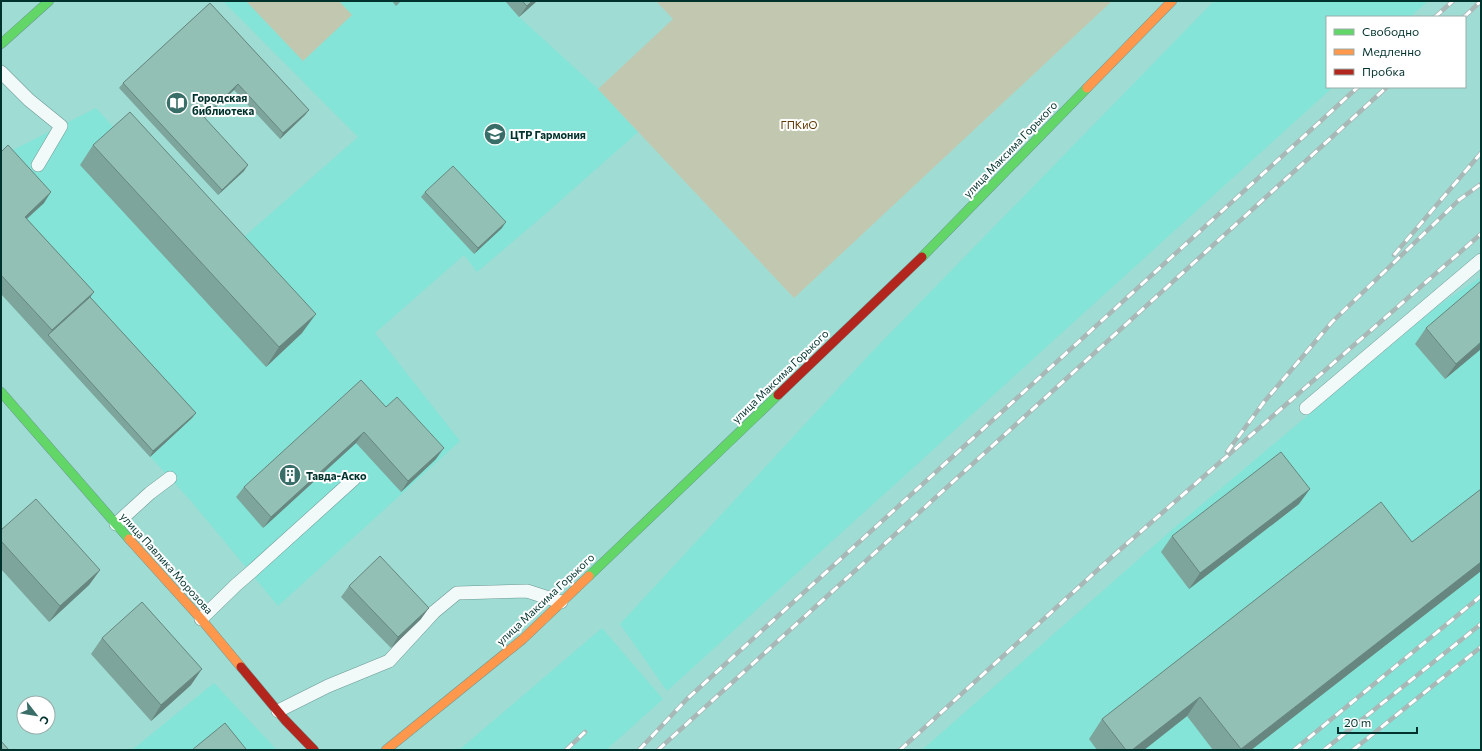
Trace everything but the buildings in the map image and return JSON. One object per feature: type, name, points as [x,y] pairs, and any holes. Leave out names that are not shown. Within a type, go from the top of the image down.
[{"type":"street","points":[[1,44],[48,1]]},
{"type":"street","name":"улица Максима Горького","points":[[386,750],[522,639],[561,602],[933,246],[1172,1]]},
{"type":"street","name":"улица Павлика Морозова","points":[[1,392],[201,619],[278,711],[314,750]]},
{"type":"lane","points":[[1,72],[29,100],[61,126],[38,165]]},
{"type":"lane","points":[[1306,408],[1481,260]]},
{"type":"lane","points":[[116,524],[150,493],[170,478]]},
{"type":"lane","points":[[201,619],[236,585],[354,479]]},
{"type":"lane","points":[[278,711],[328,686],[389,661],[434,612],[457,593],[526,591],[561,602]]},
{"type":"shaded area","points":[[223,1],[505,1],[519,17],[598,89],[638,132],[477,272],[464,255],[375,333],[460,441],[278,606],[191,501],[1,294],[1,156],[96,108],[227,252],[358,137]]},
{"type":"shaded area","points":[[1214,1],[1428,1],[1411,16],[1326,16],[1326,88],[1332,88],[667,691],[620,624],[869,355]]},
{"type":"shaded area","points":[[1481,277],[1481,750],[922,750],[1174,528],[1439,305]]},
{"type":"shaded area","points":[[602,628],[663,699],[606,750],[459,750]]},
{"type":"shaded area","points":[[214,683],[277,750],[132,750]]},
{"type":"green space","points":[[246,1],[339,1],[352,15],[303,61]]},
{"type":"green space","name":"ГПКиО","points":[[656,1],[1112,1],[794,298],[598,89],[673,19]]},
{"type":"railway","points":[[1436,16],[1453,1]]},
{"type":"railway","points":[[1465,16],[1481,1]]},
{"type":"railway","points":[[639,750],[687,699],[1357,88]]},
{"type":"railway","points":[[658,750],[1386,88]]},
{"type":"railway","points":[[1394,255],[1481,153]]},
{"type":"railway","points":[[1227,452],[1264,402],[1332,322],[1459,200],[1481,184]]},
{"type":"railway","points":[[900,750],[1114,555],[1481,234]]},
{"type":"railway","points":[[1294,750],[1481,596]]},
{"type":"railway","points":[[1324,750],[1481,624]]},
{"type":"railway","points":[[1353,750],[1481,647]]},
{"type":"railway","points":[[566,750],[585,732]]},
{"type":"traffic: fast","points":[[1,44],[49,1]]},
{"type":"traffic: fast","points":[[922,257],[1087,88]]},
{"type":"traffic: fast","points":[[1,392],[129,539]]},
{"type":"traffic: fast","points":[[589,576],[778,395]]},
{"type":"traffic: slow","points":[[1087,88],[1172,1]]},
{"type":"traffic: slow","points":[[129,539],[201,619],[241,667]]},
{"type":"traffic: slow","points":[[386,750],[523,639],[589,576]]},
{"type":"traffic: jam","points":[[778,395],[922,257]]},
{"type":"traffic: jam","points":[[241,667],[285,720],[314,750]]},
{"type":"place","name":"Городская библиотека","points":[[177,103]]},
{"type":"place","name":"ЦТР Гармония","points":[[495,134]]},
{"type":"place","name":"Тавда-Аско","points":[[290,475]]}]
